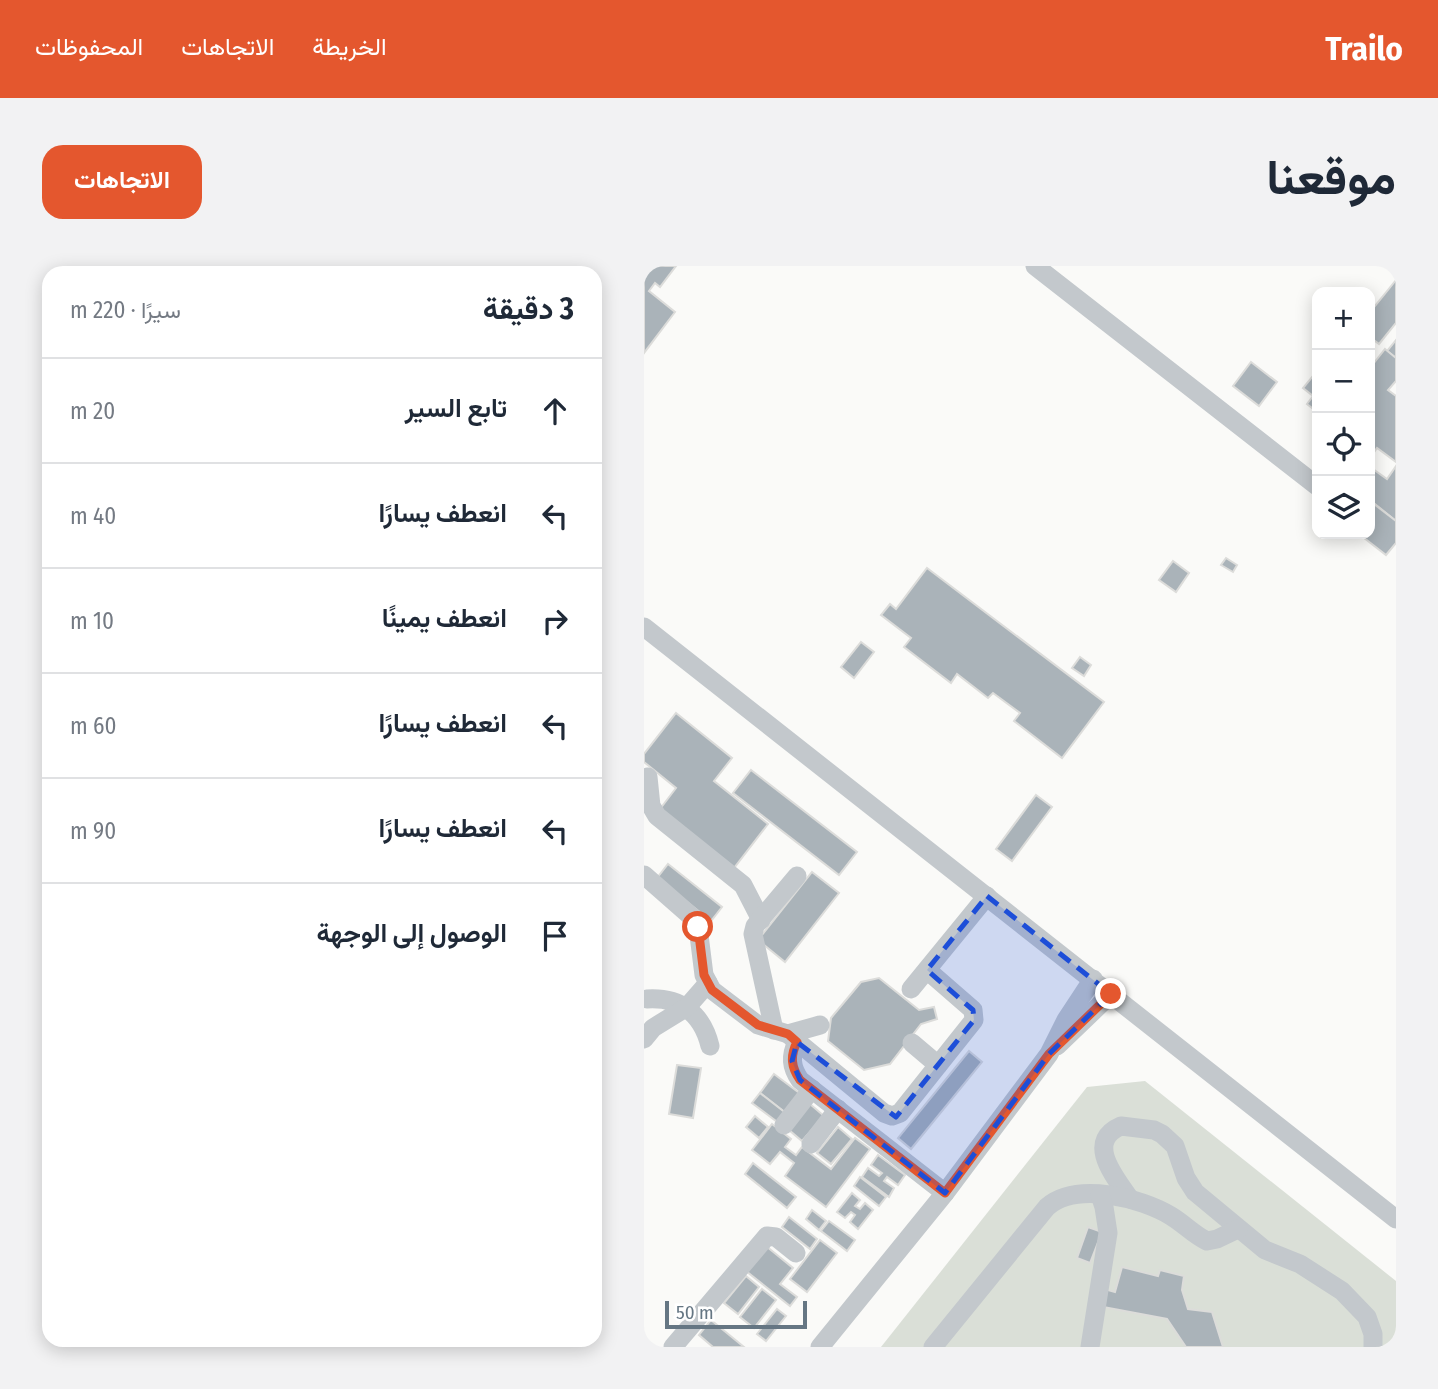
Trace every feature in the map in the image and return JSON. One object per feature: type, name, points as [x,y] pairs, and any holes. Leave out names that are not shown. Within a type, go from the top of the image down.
[{"type":"street","points":[[1035,266],[1312,482]]},
{"type":"street","points":[[644,627],[1396,1219]]},
{"type":"street","points":[[648,777],[651,806],[657,816],[743,885],[761,920]]},
{"type":"street","points":[[644,874],[694,918],[708,983],[718,995],[758,1025],[786,1036],[884,1113],[892,1116],[900,1113],[974,1020],[973,1010],[927,970]]},
{"type":"street","points":[[797,876],[755,926],[754,942],[793,1051],[794,1072],[838,1110],[945,1193]]},
{"type":"street","points":[[911,989],[987,895]]},
{"type":"street","points":[[1049,1054],[1066,1020],[1093,979]]},
{"type":"street","points":[[644,1039],[653,1028],[687,1007],[708,983]]},
{"type":"street","points":[[820,1347],[945,1193],[1049,1054],[1111,994]]},
{"type":"street","points":[[647,999],[671,1000],[687,1007],[701,1022],[710,1046]]},
{"type":"street","points":[[786,1036],[820,1025]]},
{"type":"street","points":[[912,1043],[939,1065]]},
{"type":"street","points":[[784,1125],[812,1089]]},
{"type":"street","points":[[811,1144],[838,1110]]},
{"type":"street","points":[[1130,1199],[1111,1169],[1104,1152],[1108,1135],[1121,1126],[1154,1130],[1169,1139],[1179,1154],[1186,1178],[1195,1192],[1265,1250],[1300,1265],[1342,1291],[1367,1317],[1373,1334],[1373,1347]]},
{"type":"street","points":[[933,1347],[1047,1206],[1067,1195],[1130,1199],[1170,1215],[1207,1241],[1238,1229]]},
{"type":"street","points":[[1090,1347],[1108,1233],[1100,1195]]},
{"type":"street","points":[[673,1347],[767,1236],[776,1237],[796,1253]]},
{"type":"highlighted area","points":[[987,896],[1111,994],[1049,1054],[945,1193],[800,1080],[792,1061],[797,1042],[896,1117],[974,1020],[973,1010],[927,970]]},
{"type":"shaded area","points":[[1145,1081],[1396,1281],[1396,1347],[881,1347],[1087,1087]]},
{"type":"building","points":[[644,266],[650,270],[653,266],[676,266],[660,287],[655,283],[649,291],[675,312],[644,353]]},
{"type":"building","points":[[1396,280],[1396,323],[1379,344],[1375,341],[1375,306]]},
{"type":"building","points":[[1396,340],[1396,358],[1387,351]]},
{"type":"building","points":[[1385,349],[1396,358],[1396,381],[1388,390],[1396,396],[1396,462],[1377,448],[1375,451],[1375,362]]},
{"type":"building","points":[[1251,362],[1277,382],[1259,406],[1233,386]]},
{"type":"building","points":[[1312,377],[1312,395],[1303,388]]},
{"type":"building","points":[[1396,466],[1396,521],[1375,504],[1375,471],[1387,479]]},
{"type":"building","points":[[1375,505],[1396,521],[1396,543],[1386,555],[1365,539],[1375,539]]},
{"type":"building","points":[[1226,558],[1237,565],[1233,572],[1221,565]]},
{"type":"building","points":[[1173,561],[1189,573],[1176,592],[1159,580]]},
{"type":"building","points":[[927,568],[1104,702],[1062,758],[1014,721],[1020,713],[993,693],[988,698],[957,674],[951,683],[904,647],[911,638],[881,615],[890,604],[896,609]]},
{"type":"building","points":[[861,642],[874,652],[854,678],[841,667]]},
{"type":"building","points":[[1080,657],[1091,665],[1084,676],[1072,668]]},
{"type":"building","points":[[676,713],[732,758],[714,781],[768,824],[734,868],[660,809],[676,788],[644,762],[644,754]]},
{"type":"building","points":[[751,770],[857,852],[839,875],[733,793]]},
{"type":"building","points":[[1036,795],[1052,807],[1012,861],[996,849]]},
{"type":"building","points":[[668,864],[722,907],[711,921],[657,878]]},
{"type":"building","points":[[812,872],[839,893],[785,962],[758,940]]},
{"type":"building","points":[[879,978],[919,1010],[934,1007],[937,1019],[921,1024],[890,1064],[864,1070],[828,1041],[831,1018],[861,982]]},
{"type":"building","points":[[969,1051],[982,1062],[911,1149],[898,1138]]},
{"type":"building","points":[[677,1065],[701,1068],[693,1118],[669,1114]]},
{"type":"building","points":[[774,1074],[802,1095],[787,1114],[760,1093]]},
{"type":"building","points":[[760,1093],[787,1114],[780,1124],[752,1103]]},
{"type":"building","points":[[810,1104],[824,1116],[802,1141],[789,1130]]},
{"type":"building","points":[[755,1116],[768,1127],[759,1138],[746,1127]]},
{"type":"building","points":[[772,1124],[791,1139],[785,1147],[796,1155],[802,1147],[831,1169],[855,1138],[870,1149],[826,1207],[785,1176],[794,1163],[780,1152],[770,1164],[752,1150]]},
{"type":"building","points":[[838,1127],[852,1139],[831,1164],[817,1153]]},
{"type":"building","points":[[878,1155],[905,1175],[898,1185],[887,1177],[884,1181],[894,1188],[889,1197],[862,1177],[868,1168],[879,1176],[882,1173],[871,1165]]},
{"type":"building","points":[[753,1163],[796,1197],[787,1208],[745,1174]]},
{"type":"building","points":[[860,1177],[886,1197],[879,1206],[854,1186]]},
{"type":"building","points":[[852,1193],[860,1200],[855,1206],[860,1209],[865,1203],[873,1210],[858,1229],[850,1222],[855,1215],[851,1212],[845,1218],[837,1212]]},
{"type":"building","points":[[812,1210],[826,1221],[819,1230],[806,1219]]},
{"type":"building","points":[[789,1217],[817,1239],[810,1249],[782,1227]]},
{"type":"building","points":[[829,1221],[855,1240],[847,1251],[821,1231]]},
{"type":"building","points":[[1088,1227],[1102,1232],[1090,1263],[1077,1258]]},
{"type":"building","points":[[820,1240],[837,1253],[807,1292],[790,1279]]},
{"type":"building","points":[[766,1246],[793,1268],[780,1284],[797,1297],[790,1306],[746,1271]]},
{"type":"building","points":[[1122,1267],[1158,1276],[1160,1270],[1184,1276],[1182,1290],[1188,1309],[1212,1312],[1223,1347],[1186,1347],[1167,1319],[1098,1306],[1101,1288],[1115,1292]]},
{"type":"building","points":[[746,1276],[759,1287],[738,1314],[724,1303]]},
{"type":"building","points":[[762,1289],[776,1300],[754,1328],[740,1317]]},
{"type":"building","points":[[777,1309],[786,1316],[766,1341],[757,1334]]},
{"type":"building","points":[[711,1320],[744,1347],[713,1347],[699,1335]]},
{"type":"route","points":[[698,927],[704,975],[712,990],[758,1025],[788,1034],[797,1042],[792,1061],[794,1072],[800,1080],[945,1193],[1049,1054],[1111,994]]}]
